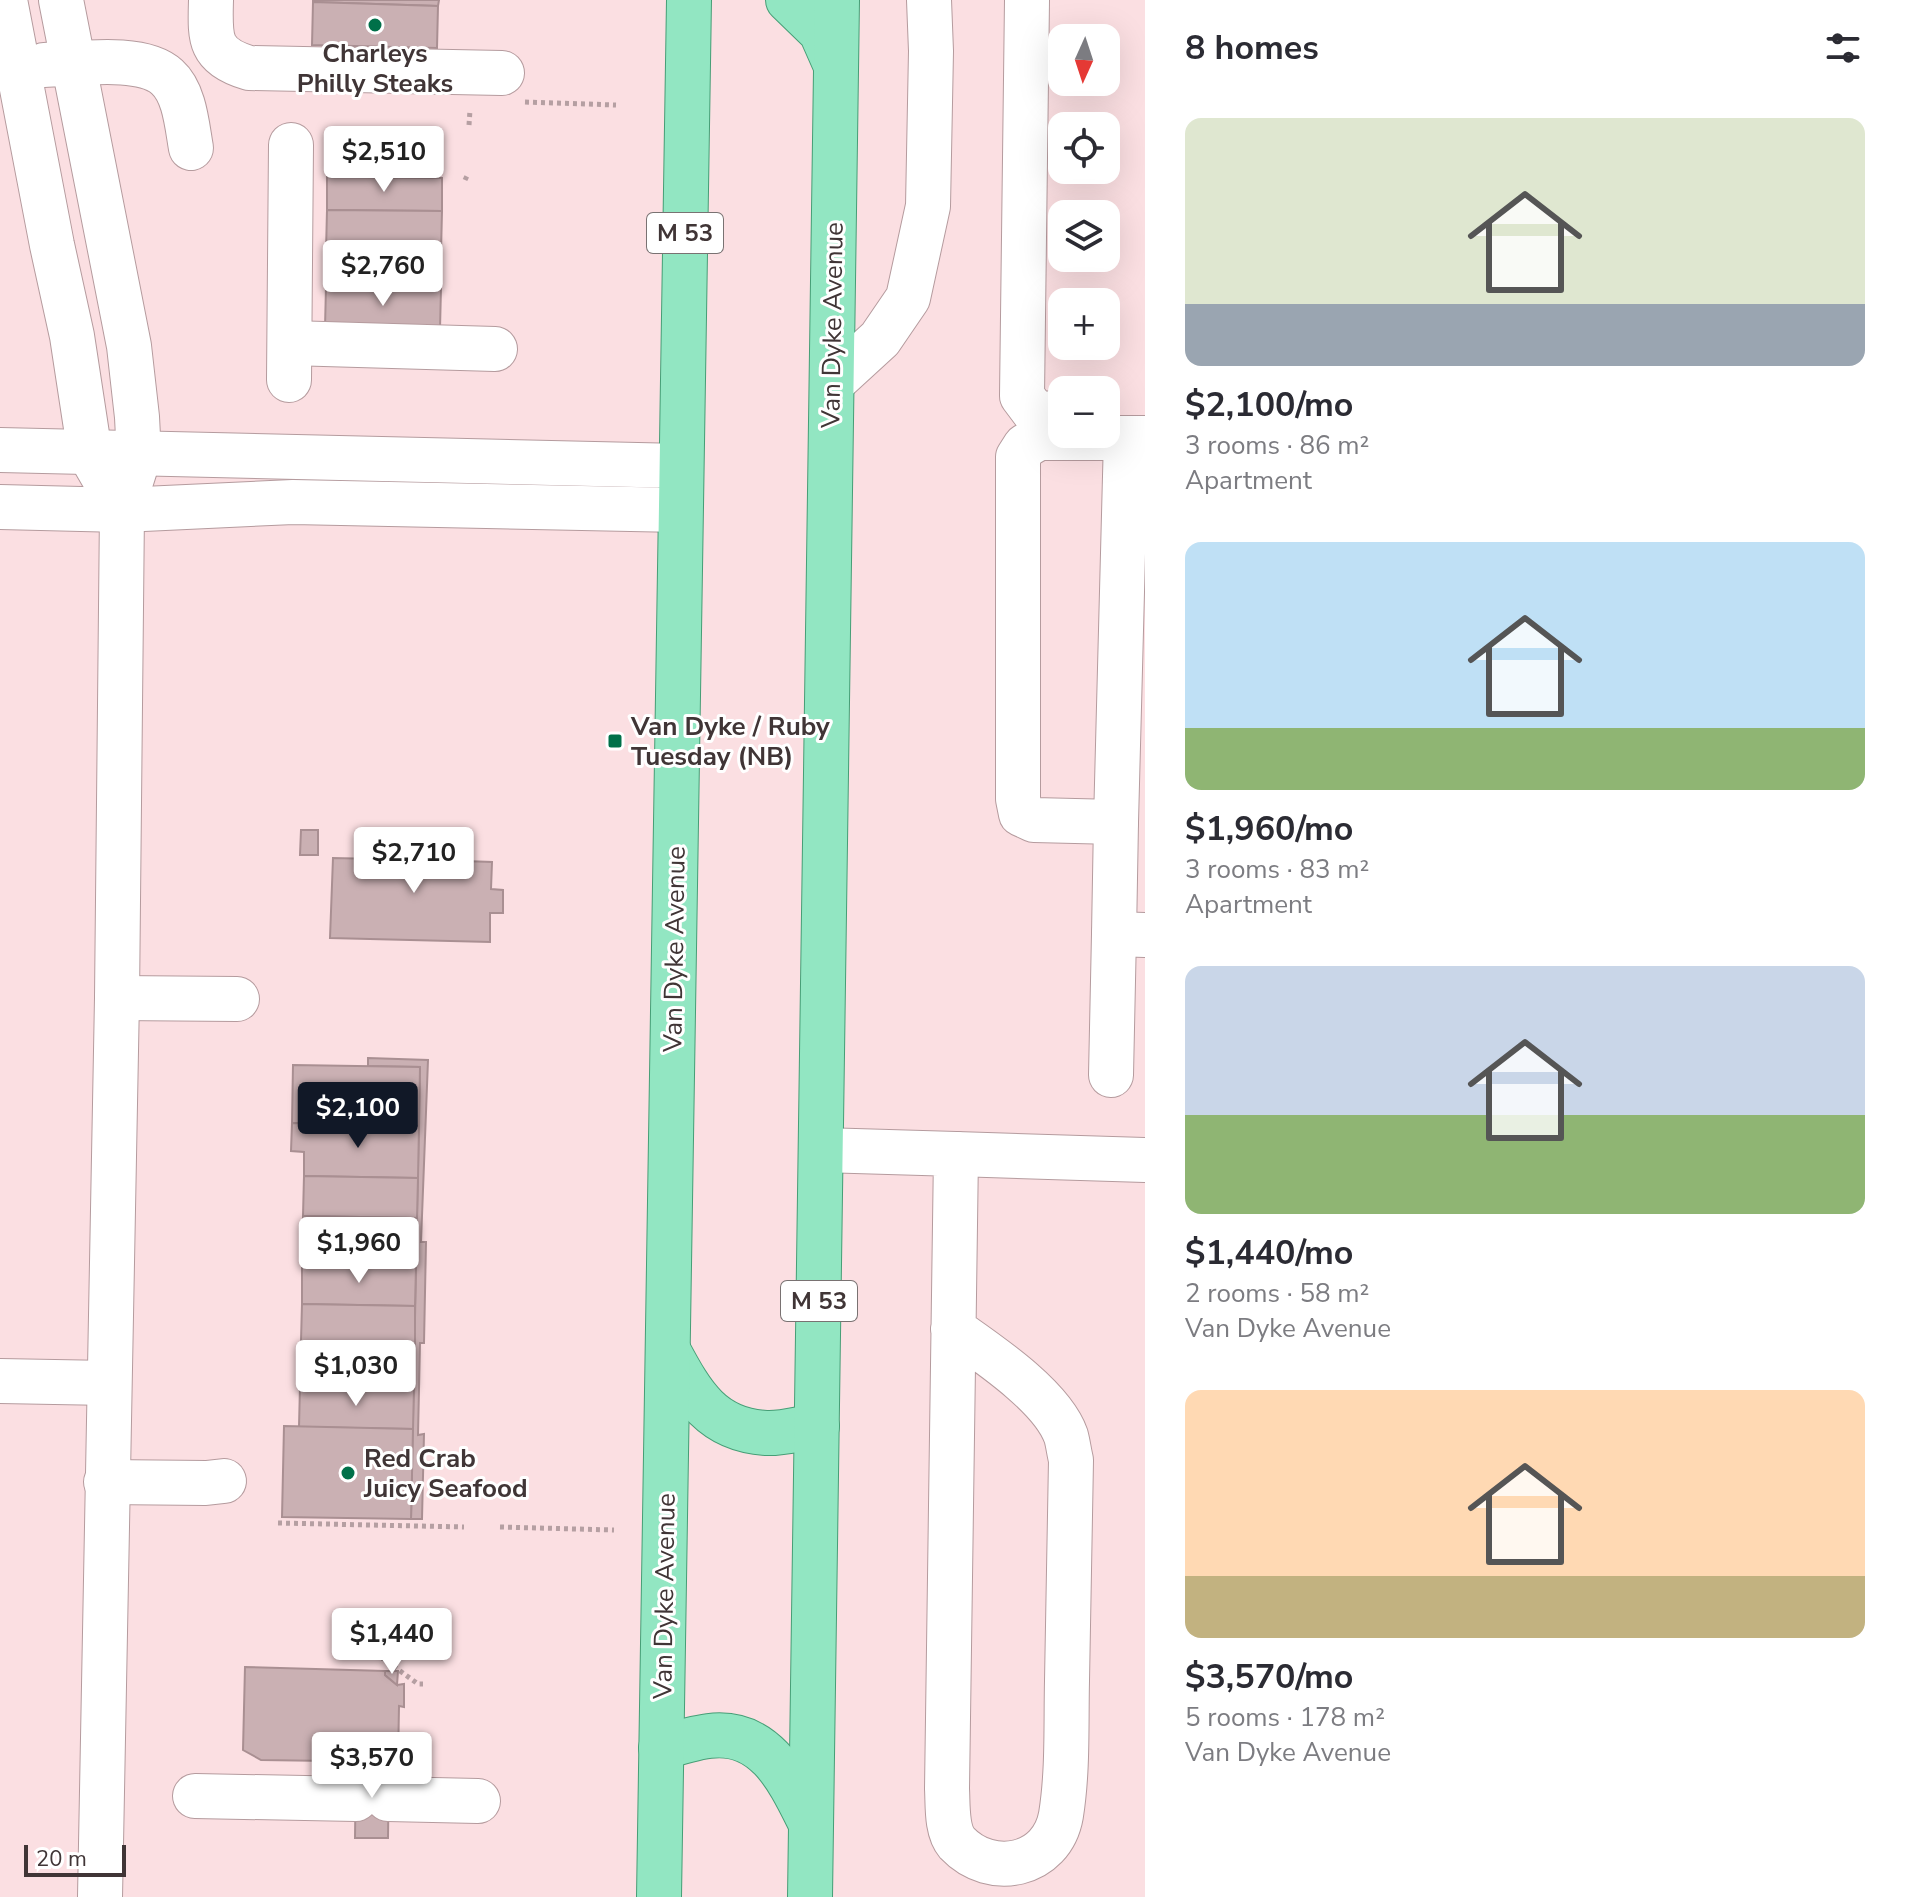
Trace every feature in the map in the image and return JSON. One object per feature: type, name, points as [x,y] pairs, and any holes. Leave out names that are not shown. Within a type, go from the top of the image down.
[{"type":"main road","name":"Van Dyke Avenue","points":[[659,1897],[689,0]]},
{"type":"main road","points":[[788,0],[821,32],[836,66]]},
{"type":"main road","name":"Van Dyke Avenue","points":[[810,1897],[837,0]]},
{"type":"main road","points":[[669,1352],[690,1391],[713,1415],[737,1428],[769,1434],[817,1426]]},
{"type":"main road","points":[[661,1748],[712,1735],[738,1737],[763,1750],[785,1773],[811,1824]]},
{"type":"lane","points":[[5,0],[72,336],[90,454],[122,510]]},
{"type":"lane","points":[[61,0],[129,346],[139,456],[122,510],[117,998],[100,1897]]},
{"type":"lane","points":[[211,0],[210,31],[215,50],[230,62],[249,68],[512,88]]},
{"type":"lane","points":[[832,383],[880,339],[908,298],[928,206],[929,0]]},
{"type":"lane","points":[[1027,0],[1022,396],[1034,412],[1048,414]]},
{"type":"lane","points":[[18,66],[134,63],[151,67],[169,78],[179,96],[191,148]]},
{"type":"lane","points":[[291,145],[289,362],[495,349]]},
{"type":"lane","points":[[1111,1075],[1130,934],[1116,822],[1131,426],[1039,438],[1025,446],[1018,457],[1018,799],[1021,814],[1034,820],[1116,822]]},
{"type":"lane","points":[[0,450],[139,456],[681,466]]},
{"type":"lane","points":[[0,507],[122,510],[293,502],[680,510]]},
{"type":"lane","points":[[117,998],[237,999]]},
{"type":"lane","points":[[821,1150],[1145,1160]]},
{"type":"lane","points":[[953,1329],[1011,1371],[1044,1403],[1065,1433],[1071,1460],[1065,1762],[1060,1818],[1052,1842],[1036,1856],[1010,1865],[980,1858],[956,1842],[949,1823],[947,1789],[953,1329],[956,1154]]},
{"type":"lane","points":[[0,1381],[109,1383]]},
{"type":"lane","points":[[106,1482],[224,1481]]},
{"type":"lane","points":[[195,1796],[478,1801]]},
{"type":"path","points":[[512,88],[616,105]]},
{"type":"path","points":[[278,1523],[464,1527]]},
{"type":"path","points":[[500,1527],[614,1530]]},
{"type":"path","points":[[378,1650],[378,1655],[418,1684],[423,1684]]},
{"type":"building","points":[[313,0],[439,0],[438,6]]},
{"type":"building","name":"Charleys Philly Steaks","points":[[313,2],[438,6],[437,48],[312,45]]},
{"type":"building","points":[[327,177],[442,178],[442,211],[327,210]]},
{"type":"building","points":[[327,210],[442,211],[441,253],[326,252]]},
{"type":"building","points":[[326,252],[441,253],[441,288],[326,286]]},
{"type":"building","points":[[326,286],[441,288],[440,329],[325,328]]},
{"type":"building","points":[[301,830],[318,830],[318,855],[300,855]]},
{"type":"building","points":[[378,842],[464,845],[464,861],[492,862],[491,889],[503,890],[503,913],[490,913],[490,942],[330,938],[333,858],[378,859]]},
{"type":"building","points":[[368,1058],[428,1060],[421,1242],[426,1242],[424,1343],[420,1343],[418,1435],[424,1434],[422,1519],[411,1519],[420,1067],[368,1066]]},
{"type":"building","points":[[293,1065],[420,1067],[419,1126],[292,1123]]},
{"type":"building","points":[[292,1123],[419,1126],[418,1178],[304,1176],[304,1152],[291,1151]]},
{"type":"building","points":[[304,1176],[418,1178],[417,1218],[303,1216]]},
{"type":"building","points":[[303,1216],[417,1218],[416,1266],[302,1264]]},
{"type":"building","points":[[302,1264],[416,1266],[415,1306],[302,1304]]},
{"type":"building","points":[[302,1304],[415,1306],[415,1343],[301,1341]]},
{"type":"building","points":[[301,1341],[415,1343],[414,1388],[300,1386]]},
{"type":"building","points":[[300,1386],[414,1388],[413,1429],[299,1427]]},
{"type":"building","name":"Red Crab Juicy Seafood","points":[[284,1426],[413,1429],[411,1519],[282,1517]]},
{"type":"building","points":[[245,1667],[385,1671],[385,1675],[397,1685],[404,1684],[404,1707],[399,1706],[398,1762],[261,1760],[243,1750]]},
{"type":"building","points":[[385,1671],[398,1671],[397,1685],[385,1675]]},
{"type":"building","points":[[356,1761],[389,1761],[388,1838],[355,1838]]},
{"type":"place","name":"Charleys Philly Steaks","points":[[375,25]]},
{"type":"place","name":"Van Dyke / Ruby Tuesday (NB)","points":[[615,741]]},
{"type":"place","name":"Red Crab Juicy Seafood","points":[[348,1473]]}]
